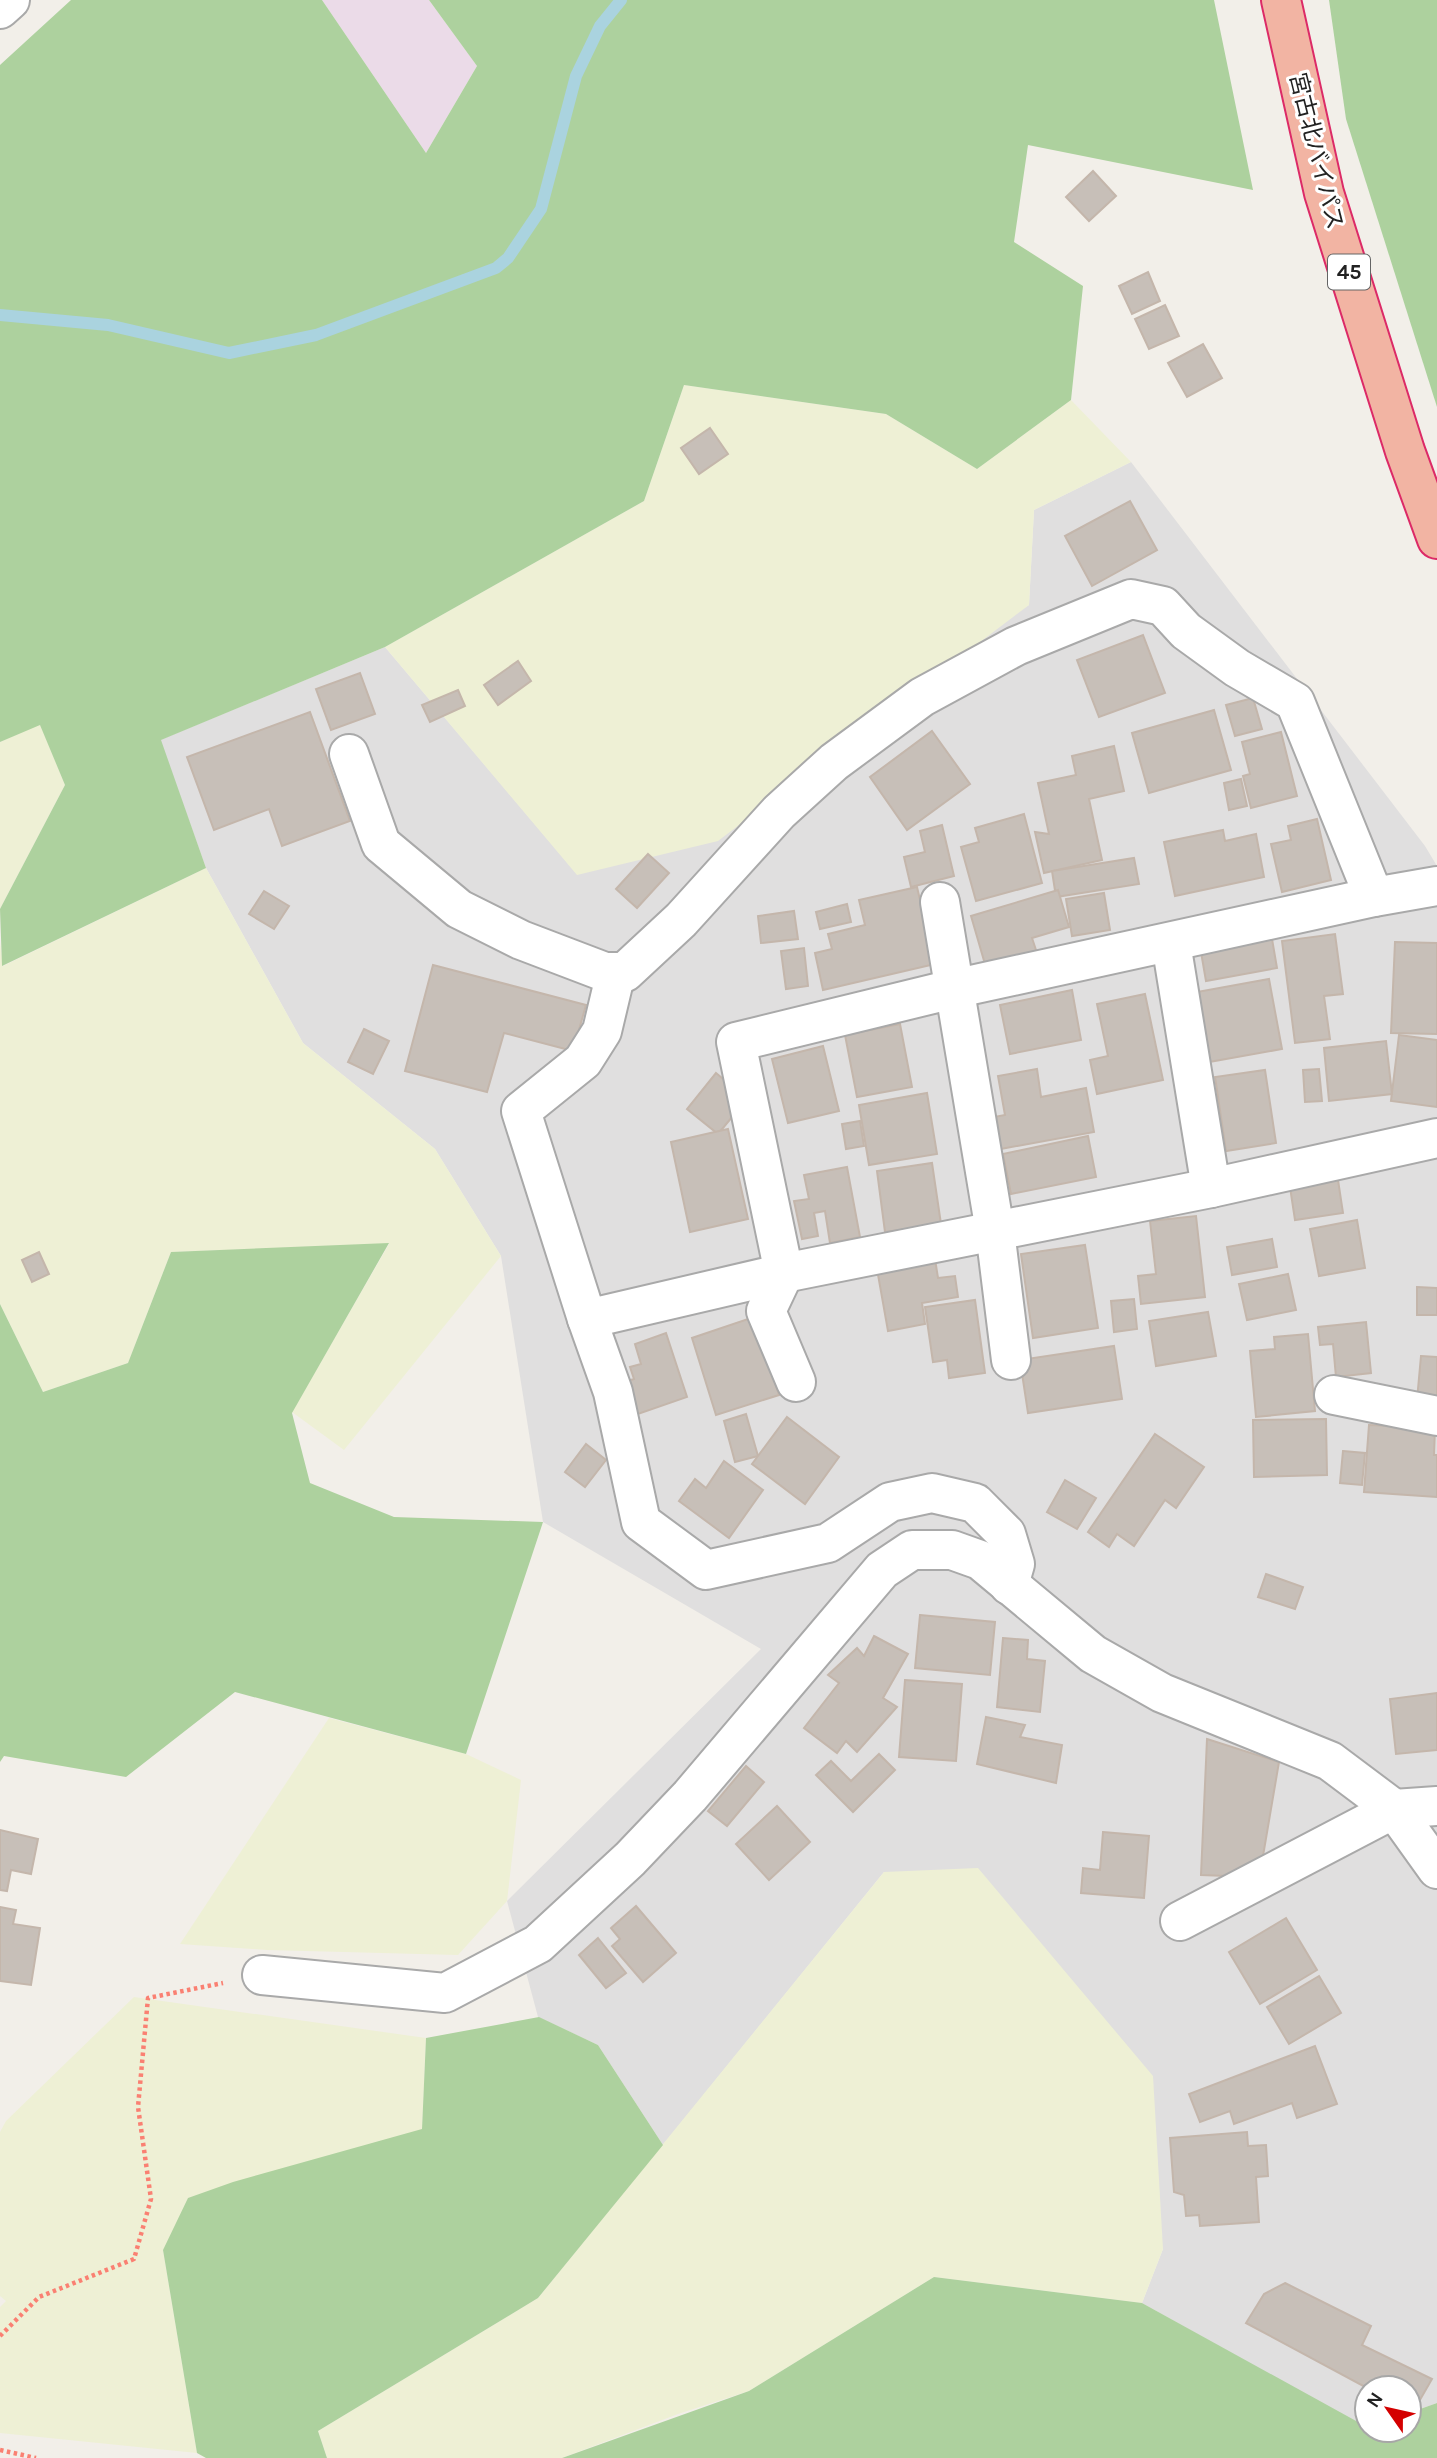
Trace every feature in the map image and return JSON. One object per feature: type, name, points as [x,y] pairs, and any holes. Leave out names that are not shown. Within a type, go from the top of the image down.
[{"type":"highway","name":"宮古北バイパス","points":[[1281,0],[1324,193],[1405,451],[1437,539]]},
{"type":"street","points":[[0,9],[10,0]]},
{"type":"street","points":[[349,754],[381,844],[459,909],[521,940],[605,972],[625,972],[681,920],[779,812],[834,762],[922,697],[1016,646],[1131,599],[1164,606],[1186,631],[1237,668],[1295,702],[1374,897]]},
{"type":"street","points":[[796,1382],[766,1311],[784,1273],[736,1042],[953,989],[1374,897],[1437,886]]},
{"type":"street","points":[[940,902],[995,1231],[1011,1360]]},
{"type":"street","points":[[1171,943],[1211,1188]]},
{"type":"street","points":[[616,972],[602,1031],[583,1061],[521,1111],[613,1392],[640,1522],[706,1570],[828,1543],[890,1502],[932,1493],[975,1503],[1006,1534],[1014,1563],[1009,1584]]},
{"type":"street","points":[[587,1319],[784,1273],[1211,1188],[1437,1138]]},
{"type":"street","points":[[1334,1395],[1437,1416]]},
{"type":"street","points":[[262,1975],[445,1993],[538,1944],[690,1797],[882,1570],[912,1549],[952,1550],[980,1560],[1093,1654],[1162,1693],[1330,1761],[1394,1809],[1437,1869]]},
{"type":"street","points":[[1180,1921],[1394,1809],[1437,1805]]},
{"type":"path","points":[[0,2336],[38,2297],[134,2259],[151,2199],[138,2107],[148,1998],[262,1975]]},
{"type":"path","points":[[0,2450],[36,2458]]},
{"type":"shaded area","points":[[322,0],[429,0],[477,66],[426,153]]},
{"type":"shaded area","points":[[1131,462],[1425,846],[1437,866],[1437,2403],[1423,2408],[1423,2374],[1353,2374],[1353,2421],[1142,2303],[1163,2249],[884,1872],[663,2145],[598,2045],[538,2017],[507,1901],[761,1649],[543,1522],[501,1256],[435,1149],[303,1043],[206,868],[160,740],[385,647],[577,874],[1029,605],[1034,510]]},
{"type":"green space","points":[[71,0],[322,0],[426,153],[477,66],[429,0],[1214,0],[1253,190],[1028,145],[1014,242],[1083,286],[1071,400],[977,469],[886,414],[684,385],[644,501],[385,647],[161,740],[206,868],[2,966],[0,909],[65,785],[40,725],[0,742],[0,65]]},
{"type":"green space","points":[[1329,0],[1437,0],[1437,407],[1346,119]]},
{"type":"green space","points":[[684,385],[886,414],[977,469],[1071,400],[1131,462],[1034,510],[1029,605],[718,841],[577,875],[385,647],[644,501]]},
{"type":"green space","points":[[40,724],[65,785],[0,909],[0,742]]},
{"type":"green space","points":[[206,868],[303,1043],[435,1149],[501,1256],[344,1450],[292,1412],[389,1244],[171,1252],[128,1363],[43,1392],[0,1304],[0,942],[3,966]]},
{"type":"green space","points":[[389,1243],[292,1413],[310,1483],[394,1517],[543,1522],[466,1754],[235,1692],[126,1777],[4,1756],[0,1762],[0,1304],[43,1392],[128,1363],[171,1252]]},
{"type":"green space","points":[[329,1718],[466,1754],[521,1780],[507,1901],[458,1955],[267,1950],[180,1944]]},
{"type":"green space","points":[[978,1868],[1153,2076],[1163,2249],[1142,2303],[934,2277],[749,2391],[678,2414],[562,2458],[327,2458],[318,2431],[538,2298],[884,1872]]},
{"type":"green space","points":[[134,1997],[426,2038],[422,2129],[163,2250],[197,2453],[0,2433],[0,2307],[6,2301],[0,2296],[0,2132],[6,2121]]},
{"type":"green space","points":[[539,2017],[598,2045],[663,2145],[538,2298],[318,2431],[327,2458],[206,2458],[197,2453],[163,2250],[188,2198],[233,2182],[422,2129],[426,2038]]},
{"type":"green space","points":[[934,2277],[1142,2303],[1353,2419],[1353,2444],[1423,2444],[1423,2408],[1437,2403],[1437,2458],[562,2458],[749,2391]]},
{"type":"building","points":[[1093,171],[1116,196],[1089,221],[1066,197]]},
{"type":"building","points":[[1148,272],[1160,301],[1132,314],[1119,286]]},
{"type":"building","points":[[1165,305],[1179,336],[1149,349],[1135,319]]},
{"type":"building","points":[[1203,344],[1222,378],[1187,397],[1168,363]]},
{"type":"building","points":[[710,428],[728,454],[699,474],[681,448]]},
{"type":"building","points":[[1130,501],[1157,550],[1092,586],[1065,536]]},
{"type":"building","points":[[1143,635],[1165,693],[1099,717],[1077,660]]},
{"type":"building","points":[[518,661],[531,681],[498,705],[484,685]]},
{"type":"building","points":[[360,673],[375,714],[331,730],[316,689]]},
{"type":"building","points":[[458,690],[465,706],[430,722],[422,705]]},
{"type":"building","points":[[1253,698],[1262,729],[1235,736],[1226,705]]},
{"type":"building","points":[[1214,710],[1231,770],[1149,793],[1132,733]]},
{"type":"building","points":[[310,712],[350,821],[282,846],[269,809],[214,830],[187,757]]},
{"type":"building","points":[[932,731],[970,784],[907,830],[870,777]]},
{"type":"building","points":[[1281,732],[1297,796],[1251,808],[1243,776],[1250,774],[1242,742]]},
{"type":"building","points":[[1114,746],[1124,791],[1089,799],[1102,860],[1044,873],[1035,832],[1049,834],[1038,783],[1076,775],[1072,756]]},
{"type":"building","points":[[1241,779],[1247,806],[1229,810],[1224,783]]},
{"type":"building","points":[[1024,814],[1042,883],[976,901],[961,847],[979,842],[975,828]]},
{"type":"building","points":[[1317,819],[1331,880],[1282,892],[1271,844],[1291,840],[1288,826]]},
{"type":"building","points":[[942,825],[954,876],[911,887],[904,857],[925,852],[920,831]]},
{"type":"building","points":[[1223,830],[1225,841],[1256,834],[1264,877],[1175,896],[1164,842]]},
{"type":"building","points":[[648,854],[669,873],[637,908],[616,889]]},
{"type":"building","points":[[1134,858],[1139,884],[1056,897],[1052,871]]},
{"type":"building","points":[[917,887],[935,964],[823,990],[815,953],[832,949],[828,934],[865,925],[859,900]]},
{"type":"building","points":[[1058,890],[1069,927],[1032,938],[1038,956],[987,971],[971,916]]},
{"type":"building","points":[[264,891],[289,906],[274,929],[249,914]]},
{"type":"building","points":[[1104,893],[1110,930],[1072,936],[1066,899]]},
{"type":"building","points":[[847,904],[851,922],[820,929],[816,912]]},
{"type":"building","points":[[794,911],[798,939],[761,943],[758,916]]},
{"type":"building","points":[[1335,934],[1343,994],[1324,996],[1330,1039],[1295,1043],[1282,941]]},
{"type":"building","points":[[1272,939],[1277,968],[1206,981],[1201,952]]},
{"type":"building","points":[[1395,942],[1437,943],[1437,1034],[1391,1033]]},
{"type":"building","points":[[804,948],[808,986],[786,989],[781,951]]},
{"type":"building","points":[[433,965],[586,1005],[573,1051],[504,1033],[487,1092],[405,1071]]},
{"type":"building","points":[[1269,979],[1282,1049],[1209,1062],[1197,992]]},
{"type":"building","points":[[1072,990],[1081,1040],[1010,1054],[1000,1005]]},
{"type":"building","points":[[1145,994],[1163,1080],[1097,1094],[1090,1060],[1108,1056],[1097,1004]]},
{"type":"building","points":[[900,1024],[912,1087],[857,1097],[845,1035]]},
{"type":"building","points":[[364,1029],[389,1041],[373,1074],[348,1062]]},
{"type":"building","points":[[1399,1035],[1437,1040],[1437,1107],[1391,1101]]},
{"type":"building","points":[[1386,1041],[1392,1094],[1329,1101],[1324,1048]]},
{"type":"building","points":[[823,1046],[839,1111],[788,1123],[772,1059]]},
{"type":"building","points":[[1037,1069],[1041,1097],[1086,1088],[1094,1132],[995,1150],[989,1118],[1005,1115],[998,1076]]},
{"type":"building","points":[[1319,1069],[1322,1101],[1305,1102],[1303,1070]]},
{"type":"building","points":[[1265,1070],[1276,1143],[1226,1151],[1215,1077]]},
{"type":"building","points":[[716,1073],[747,1099],[718,1134],[687,1109]]},
{"type":"building","points":[[927,1093],[937,1154],[869,1165],[859,1105]]},
{"type":"building","points":[[860,1121],[864,1146],[846,1149],[842,1124]]},
{"type":"building","points":[[728,1129],[748,1219],[690,1232],[671,1142]]},
{"type":"building","points":[[1088,1136],[1096,1177],[1011,1194],[1003,1154]]},
{"type":"building","points":[[932,1163],[941,1224],[885,1232],[877,1171]]},
{"type":"building","points":[[847,1167],[860,1237],[830,1243],[825,1211],[814,1213],[818,1236],[802,1239],[794,1201],[809,1199],[804,1175]]},
{"type":"building","points":[[1338,1180],[1343,1213],[1295,1220],[1290,1187]]},
{"type":"building","points":[[1196,1216],[1205,1297],[1141,1304],[1138,1276],[1156,1274],[1150,1221]]},
{"type":"building","points":[[1357,1220],[1365,1268],[1319,1276],[1310,1229]]},
{"type":"building","points":[[1272,1239],[1277,1267],[1232,1275],[1227,1247]]},
{"type":"building","points":[[1085,1245],[1098,1328],[1033,1338],[1021,1254]]},
{"type":"building","points":[[39,1252],[49,1274],[32,1282],[22,1260]]},
{"type":"building","points":[[935,1259],[938,1278],[955,1276],[958,1297],[922,1303],[925,1324],[888,1331],[877,1269]]},
{"type":"building","points":[[1288,1274],[1296,1310],[1247,1320],[1239,1284]]},
{"type":"building","points":[[1417,1287],[1437,1288],[1437,1315],[1417,1315]]},
{"type":"building","points":[[1134,1299],[1137,1329],[1114,1332],[1111,1301]]},
{"type":"building","points":[[975,1300],[985,1373],[949,1378],[947,1360],[933,1362],[925,1307]]},
{"type":"building","points":[[1208,1312],[1216,1356],[1156,1366],[1149,1321]]},
{"type":"building","points":[[754,1317],[779,1395],[716,1415],[692,1338]]},
{"type":"building","points":[[1366,1322],[1371,1373],[1336,1377],[1333,1344],[1320,1345],[1318,1327]]},
{"type":"building","points":[[666,1333],[687,1397],[635,1415],[624,1382],[634,1379],[630,1367],[641,1364],[635,1344]]},
{"type":"building","points":[[1308,1334],[1315,1411],[1256,1417],[1250,1351],[1275,1349],[1274,1337]]},
{"type":"building","points":[[1114,1346],[1122,1399],[1028,1413],[1020,1360]]},
{"type":"building","points":[[1421,1356],[1437,1357],[1437,1401],[1417,1400]]},
{"type":"building","points":[[746,1414],[758,1456],[735,1462],[724,1421]]},
{"type":"building","points":[[787,1417],[839,1457],[805,1504],[752,1464]]},
{"type":"building","points":[[1326,1419],[1327,1475],[1254,1477],[1253,1420]]},
{"type":"building","points":[[1369,1425],[1435,1428],[1437,1497],[1364,1492]]},
{"type":"building","points":[[1155,1434],[1204,1467],[1176,1508],[1165,1500],[1134,1546],[1117,1534],[1109,1547],[1088,1532]]},
{"type":"building","points":[[586,1444],[606,1460],[585,1487],[565,1472]]},
{"type":"building","points":[[1343,1451],[1365,1453],[1362,1485],[1340,1483]]},
{"type":"building","points":[[724,1461],[763,1490],[729,1538],[679,1501],[695,1479],[706,1488]]},
{"type":"building","points":[[1065,1480],[1096,1498],[1077,1529],[1047,1512]]},
{"type":"building","points":[[1266,1574],[1303,1587],[1295,1609],[1258,1597]]},
{"type":"building","points":[[920,1615],[995,1622],[990,1675],[915,1668]]},
{"type":"building","points":[[874,1636],[908,1654],[883,1698],[897,1707],[857,1752],[846,1741],[837,1753],[804,1728],[839,1683],[828,1675],[857,1648],[864,1656]]},
{"type":"building","points":[[1003,1638],[1028,1640],[1027,1659],[1045,1661],[1040,1712],[997,1707]]},
{"type":"building","points":[[905,1680],[962,1684],[956,1761],[899,1757]]},
{"type":"building","points":[[1437,1693],[1437,1750],[1396,1754],[1390,1699]]},
{"type":"building","points":[[986,1717],[1025,1725],[1020,1737],[1062,1745],[1056,1783],[977,1764]]},
{"type":"building","points":[[1207,1739],[1279,1762],[1263,1856],[1227,1876],[1201,1875]]},
{"type":"building","points":[[879,1754],[895,1770],[853,1812],[816,1775],[831,1761],[851,1781]]},
{"type":"building","points":[[746,1766],[764,1782],[727,1826],[708,1811]]},
{"type":"building","points":[[777,1806],[810,1842],[769,1880],[736,1844]]},
{"type":"building","points":[[0,1830],[38,1839],[31,1874],[11,1870],[7,1891],[0,1890]]},
{"type":"building","points":[[1103,1832],[1149,1836],[1144,1898],[1081,1893],[1083,1868],[1100,1870]]},
{"type":"building","points":[[636,1906],[676,1953],[643,1982],[612,1946],[620,1939],[611,1928]]},
{"type":"building","points":[[0,1907],[16,1910],[13,1924],[40,1928],[31,1985],[0,1981]]},
{"type":"building","points":[[1286,1918],[1317,1970],[1260,2004],[1229,1952]]},
{"type":"building","points":[[598,1938],[626,1973],[606,1988],[579,1955]]},
{"type":"building","points":[[1319,1976],[1341,2013],[1289,2044],[1267,2007]]},
{"type":"building","points":[[1315,2046],[1337,2104],[1297,2118],[1292,2103],[1234,2124],[1230,2111],[1200,2122],[1189,2094]]},
{"type":"building","points":[[1247,2132],[1248,2146],[1266,2145],[1268,2176],[1256,2177],[1259,2222],[1200,2226],[1199,2215],[1186,2216],[1184,2195],[1174,2192],[1170,2138]]},
{"type":"building","points":[[1285,2283],[1371,2326],[1362,2345],[1422,2374],[1353,2374],[1353,2380],[1246,2323],[1264,2294]]},
{"type":"building","points":[[1423,2375],[1432,2379],[1423,2395]]},
{"type":"waterway","points":[[0,315],[108,325],[229,353],[316,335],[496,268],[508,258],[541,209],[576,76],[600,26],[621,0]]}]
